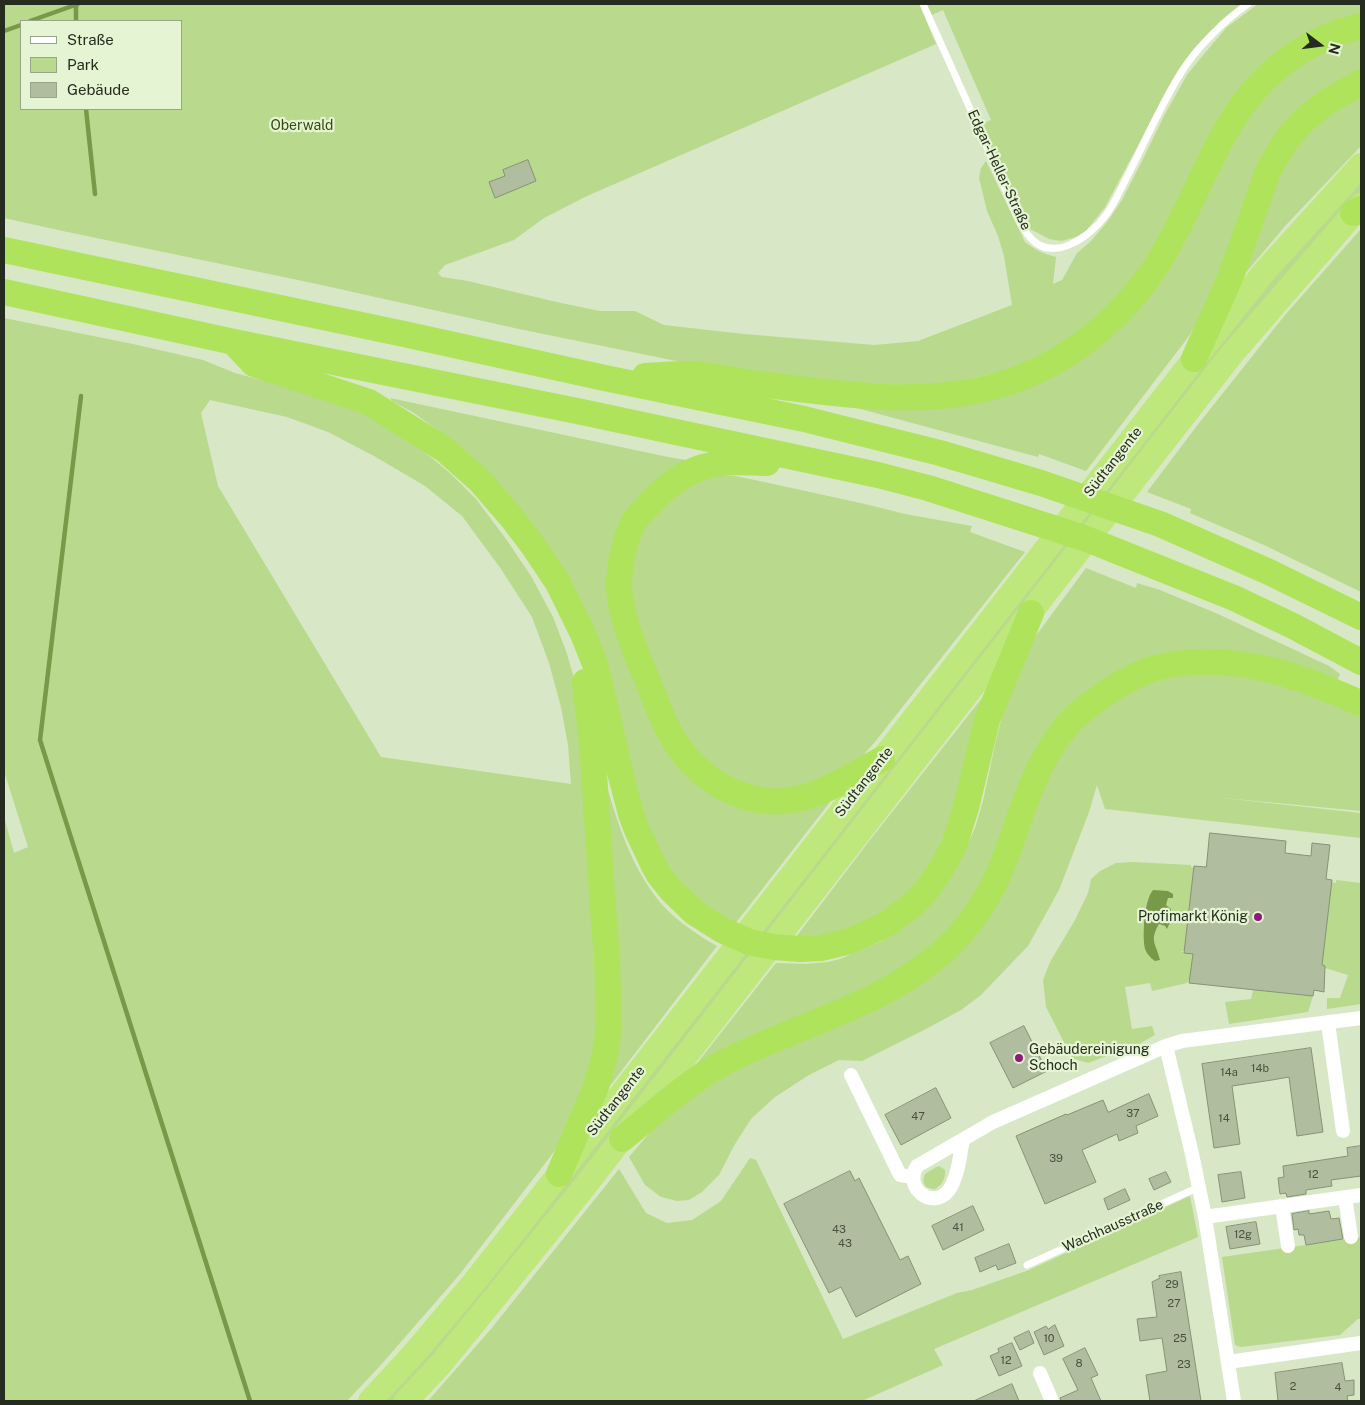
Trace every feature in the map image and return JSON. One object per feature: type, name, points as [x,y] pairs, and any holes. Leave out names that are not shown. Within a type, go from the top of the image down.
[{"type":"highway","points":[[600,377],[692,374],[819,392],[909,398],[945,396],[976,391],[1037,371],[1073,351],[1096,334],[1138,291],[1170,243],[1223,134],[1262,81],[1288,59],[1315,42],[1361,26]]},
{"type":"highway","points":[[1194,359],[1231,276],[1268,171],[1286,140],[1304,120],[1328,101],[1361,82]]},
{"type":"highway","name":"Südtangente","points":[[370,1401],[416,1351],[475,1281],[1194,359],[1264,272],[1361,165]]},
{"type":"highway","name":"Südtangente","points":[[406,1401],[440,1365],[622,1139],[1232,354],[1359,209]]},
{"type":"highway","points":[[4,250],[600,377],[804,418],[940,453],[1041,483],[1160,524],[1269,572],[1361,617]]},
{"type":"highway","points":[[4,292],[234,342],[582,412],[826,464],[928,488],[1084,538],[1134,558],[1242,602],[1294,626],[1361,662]]},
{"type":"highway","points":[[234,342],[254,364],[370,402],[445,450],[480,481],[512,518],[558,583],[583,634],[594,664],[622,782],[645,849],[659,875],[694,913],[735,937],[779,948],[821,948],[850,941],[885,925],[902,914],[926,891],[943,866],[954,845],[961,824],[986,720],[1031,614]]},
{"type":"highway","points":[[826,464],[732,462],[703,467],[675,480],[653,499],[634,522],[622,554],[619,588],[625,620],[635,651],[669,731],[680,750],[708,779],[726,789],[744,796],[785,801],[811,796],[834,786],[882,759]]},
{"type":"highway","points":[[559,1174],[596,1087],[604,1056],[609,1024],[607,964],[592,743],[583,672],[573,615]]},
{"type":"highway","points":[[622,1139],[682,1091],[719,1065],[852,1008],[894,986],[940,954],[959,936],[993,886],[1004,863],[1031,786],[1054,742],[1069,723],[1091,703],[1114,688],[1136,675],[1161,668],[1193,662],[1229,662],[1262,668],[1289,676],[1361,702]]},
{"type":"street","points":[[963,1140],[959,1165],[949,1189],[941,1197],[935,1199],[923,1196],[913,1182],[914,1171],[917,1166],[993,1122],[1166,1046],[1182,1042],[1361,1018]]},
{"type":"street","points":[[1328,1023],[1344,1131]]},
{"type":"street","points":[[1166,1046],[1205,1217],[1234,1401]]},
{"type":"street","points":[[851,1075],[900,1175],[913,1177]]},
{"type":"street","points":[[1205,1217],[1361,1195]]},
{"type":"street","points":[[1345,1197],[1351,1237]]},
{"type":"street","points":[[1282,1206],[1288,1246]]},
{"type":"street","points":[[1228,1362],[1361,1343]]},
{"type":"street","points":[[1040,1373],[1052,1401]]},
{"type":"lane","name":"Edgar-Heller-Straße","points":[[923,4],[1015,212],[1028,235],[1033,240],[1042,246],[1053,248],[1078,241],[1091,233],[1107,214],[1162,106],[1183,70],[1232,15],[1248,4]]},
{"type":"lane","name":"Wachhausstraße","points":[[1027,1265],[1198,1187]]},
{"type":"green space","name":"Oberwald","points":[[4,4],[1241,4],[1220,21],[1207,36],[1167,91],[1105,207],[1086,231],[1076,237],[1061,241],[1049,239],[1030,229],[1021,215],[981,124],[991,120],[943,10],[925,18],[936,44],[587,196],[544,218],[514,240],[445,265],[438,273],[442,277],[468,281],[600,311],[635,311],[664,325],[874,345],[918,341],[1012,305],[1004,256],[987,211],[979,178],[981,168],[986,161],[1025,242],[1048,255],[1056,257],[1053,284],[1062,280],[1077,253],[1091,241],[1108,221],[1122,200],[1165,114],[1187,75],[1227,27],[1258,4],[1361,4],[1361,14],[1312,31],[1166,228],[1127,288],[1079,333],[1021,367],[938,386],[850,383],[696,365],[4,218]]},
{"type":"green space","points":[[1361,34],[1361,75],[1326,93],[1189,336],[1086,471],[1039,454],[1038,457],[842,404],[874,405],[1084,355],[1240,123],[1288,68]]},
{"type":"green space","points":[[1361,93],[1361,146],[1286,225],[1238,282],[1270,180],[1318,121]]},
{"type":"green space","points":[[1361,178],[1361,192],[1321,234],[625,1118],[421,1372],[394,1401],[383,1401],[1251,300]]},
{"type":"green space","points":[[1361,229],[1361,592],[1264,545],[1190,513],[1191,509],[1147,492],[1285,315]]},
{"type":"green space","points":[[4,318],[203,360],[235,373],[292,388],[368,415],[432,458],[452,475],[476,499],[531,576],[553,617],[574,678],[587,798],[598,1053],[568,1131],[553,1153],[460,1274],[347,1401],[4,1401],[4,817],[14,853],[28,847],[4,771]],"holes":[[[210,400],[287,417],[328,432],[374,456],[425,486],[462,516],[501,569],[532,617],[549,663],[561,707],[568,745],[571,784],[381,757],[218,486],[201,413]]]},
{"type":"green space","points":[[390,398],[692,461],[680,468],[610,582],[708,787],[834,797],[735,924],[716,914],[678,881],[647,831],[610,685],[452,441]]},
{"type":"green space","points":[[719,476],[735,476],[905,514],[972,526],[970,532],[1025,552],[858,761],[796,792],[739,786],[690,751],[628,607],[637,539],[661,504],[699,480]]},
{"type":"green space","points":[[1086,568],[1136,588],[1137,583],[1160,590],[1218,614],[1329,666],[1340,674],[1336,684],[1250,660],[1099,688],[998,863],[933,953],[687,1076],[776,963],[805,964],[828,962],[840,959],[882,941],[900,929],[959,862],[975,828],[1005,705],[1029,645]]},
{"type":"green space","points":[[1194,671],[1264,677],[1361,709],[1361,811],[1213,797],[1361,813],[1361,838],[1105,809],[1097,785],[1089,812],[1059,890],[1028,946],[981,995],[961,1010],[862,1061],[839,1060],[809,1075],[775,1097],[751,1119],[719,1175],[702,1192],[689,1200],[677,1201],[661,1197],[645,1185],[629,1157],[662,1118],[701,1085],[931,972],[1071,734],[1126,689]]},
{"type":"green space","points":[[982,698],[964,793],[920,887],[867,925],[826,935],[796,937],[870,840]]},
{"type":"green space","points":[[607,787],[623,836],[646,883],[667,910],[691,930],[717,946],[600,1099]]},
{"type":"green space","points":[[1116,863],[1191,865],[1194,868],[1185,951],[1182,951],[1193,954],[1190,981],[1152,991],[1150,983],[1125,987],[1132,1029],[1152,1026],[1155,1035],[1139,1044],[1088,1063],[1072,1058],[1046,1007],[1043,980],[1050,962],[1075,920],[1088,893],[1091,879],[1100,871]],"holes":[[[1154,890],[1168,898],[1165,905],[1166,929],[1165,926],[1159,924],[1154,932],[1150,958],[1144,933],[1147,904]]]},
{"type":"green space","points":[[1336,880],[1361,883],[1361,1004],[1327,1009],[1327,998],[1340,998],[1348,975],[1325,968],[1322,965],[1331,882],[1336,883]]},
{"type":"green space","points":[[1253,990],[1313,996],[1308,1012],[1229,1024],[1225,1002],[1251,999]]},
{"type":"green space","points":[[750,1158],[756,1160],[843,1339],[957,1293],[972,1290],[1029,1270],[1190,1196],[1198,1237],[934,1349],[943,1365],[862,1401],[428,1401],[491,1329],[619,1169],[646,1213],[667,1223],[692,1220],[721,1201]]},
{"type":"green space","points":[[938,1166],[945,1170],[942,1183],[935,1189],[926,1187],[924,1183],[925,1174]]},
{"type":"green space","points":[[1361,1237],[1361,1319],[1358,1319],[1340,1335],[1241,1347],[1235,1345],[1222,1257]]},
{"type":"shaded area","points":[[1153,890],[1168,891],[1173,894],[1173,898],[1168,898],[1166,905],[1171,909],[1171,920],[1167,929],[1159,924],[1154,934],[1154,942],[1160,960],[1155,961],[1145,949],[1144,935],[1144,918]]},
{"type":"building","points":[[528,160],[536,181],[495,198],[489,182],[505,176],[503,170]]},
{"type":"building","name":"Profimarkt König","points":[[1210,833],[1286,841],[1285,853],[1311,856],[1312,843],[1330,845],[1326,879],[1332,880],[1322,965],[1325,966],[1324,992],[1314,990],[1313,996],[1189,983],[1193,954],[1184,953],[1194,866],[1206,867]]},
{"type":"building","points":[[1024,1026],[1047,1071],[1013,1088],[990,1043]]},
{"type":"building","points":[[1311,1048],[1323,1132],[1297,1136],[1289,1077],[1232,1086],[1240,1144],[1214,1148],[1202,1064]]},
{"type":"building","points":[[936,1088],[951,1118],[901,1145],[885,1115]]},
{"type":"building","points":[[1149,1094],[1158,1116],[1136,1126],[1138,1133],[1119,1141],[1117,1134],[1082,1150],[1096,1182],[1045,1204],[1016,1136],[1103,1100],[1108,1112]]},
{"type":"building","points":[[1361,1146],[1361,1176],[1331,1180],[1332,1186],[1306,1190],[1306,1194],[1287,1197],[1286,1193],[1280,1194],[1278,1178],[1284,1177],[1283,1166],[1348,1156],[1347,1148]]},
{"type":"building","points":[[850,1171],[855,1181],[859,1178],[900,1260],[908,1256],[921,1284],[856,1317],[841,1287],[829,1293],[784,1204]]},
{"type":"building","points":[[1166,1172],[1171,1182],[1154,1190],[1149,1179]]},
{"type":"building","points":[[1241,1172],[1245,1198],[1222,1202],[1218,1175]]},
{"type":"building","points":[[1125,1189],[1130,1200],[1108,1210],[1104,1199]]},
{"type":"building","points":[[973,1206],[984,1230],[943,1250],[932,1226]]},
{"type":"building","points":[[1309,1211],[1309,1214],[1329,1211],[1331,1219],[1339,1218],[1343,1239],[1306,1245],[1304,1235],[1299,1235],[1298,1229],[1294,1230],[1292,1214]]},
{"type":"building","points":[[1256,1222],[1260,1244],[1230,1249],[1226,1227]]},
{"type":"building","points":[[1009,1244],[1016,1263],[998,1270],[996,1265],[980,1272],[975,1258]]},
{"type":"building","points":[[1181,1272],[1201,1401],[1150,1401],[1146,1375],[1167,1371],[1162,1338],[1140,1341],[1137,1319],[1157,1317],[1152,1282],[1160,1278],[1159,1276]]},
{"type":"building","points":[[1055,1325],[1064,1346],[1044,1355],[1034,1332],[1046,1326],[1048,1329]]},
{"type":"building","points":[[1029,1331],[1034,1343],[1020,1350],[1014,1338]]},
{"type":"building","points":[[1012,1343],[1022,1366],[999,1376],[990,1356],[999,1352],[998,1349]]},
{"type":"building","points":[[1085,1348],[1098,1375],[1091,1378],[1101,1401],[1061,1401],[1060,1398],[1078,1390],[1063,1359]]},
{"type":"building","points":[[1342,1363],[1345,1381],[1354,1380],[1354,1395],[1347,1396],[1348,1401],[1278,1401],[1275,1373]]},
{"type":"building","points":[[1012,1384],[1019,1401],[974,1401]]},
{"type":"waterway","points":[[76,4],[76,20]]},
{"type":"waterway","points":[[33,20],[78,4]]},
{"type":"waterway","points":[[4,31],[20,25]]},
{"type":"waterway","points":[[86,110],[95,194]]},
{"type":"waterway","points":[[81,396],[40,740],[250,1401]]},
{"type":"place","name":"Profimarkt König","points":[[1258,917]]},
{"type":"place","name":"Gebäudereinigung Schoch","points":[[1019,1058]]}]
